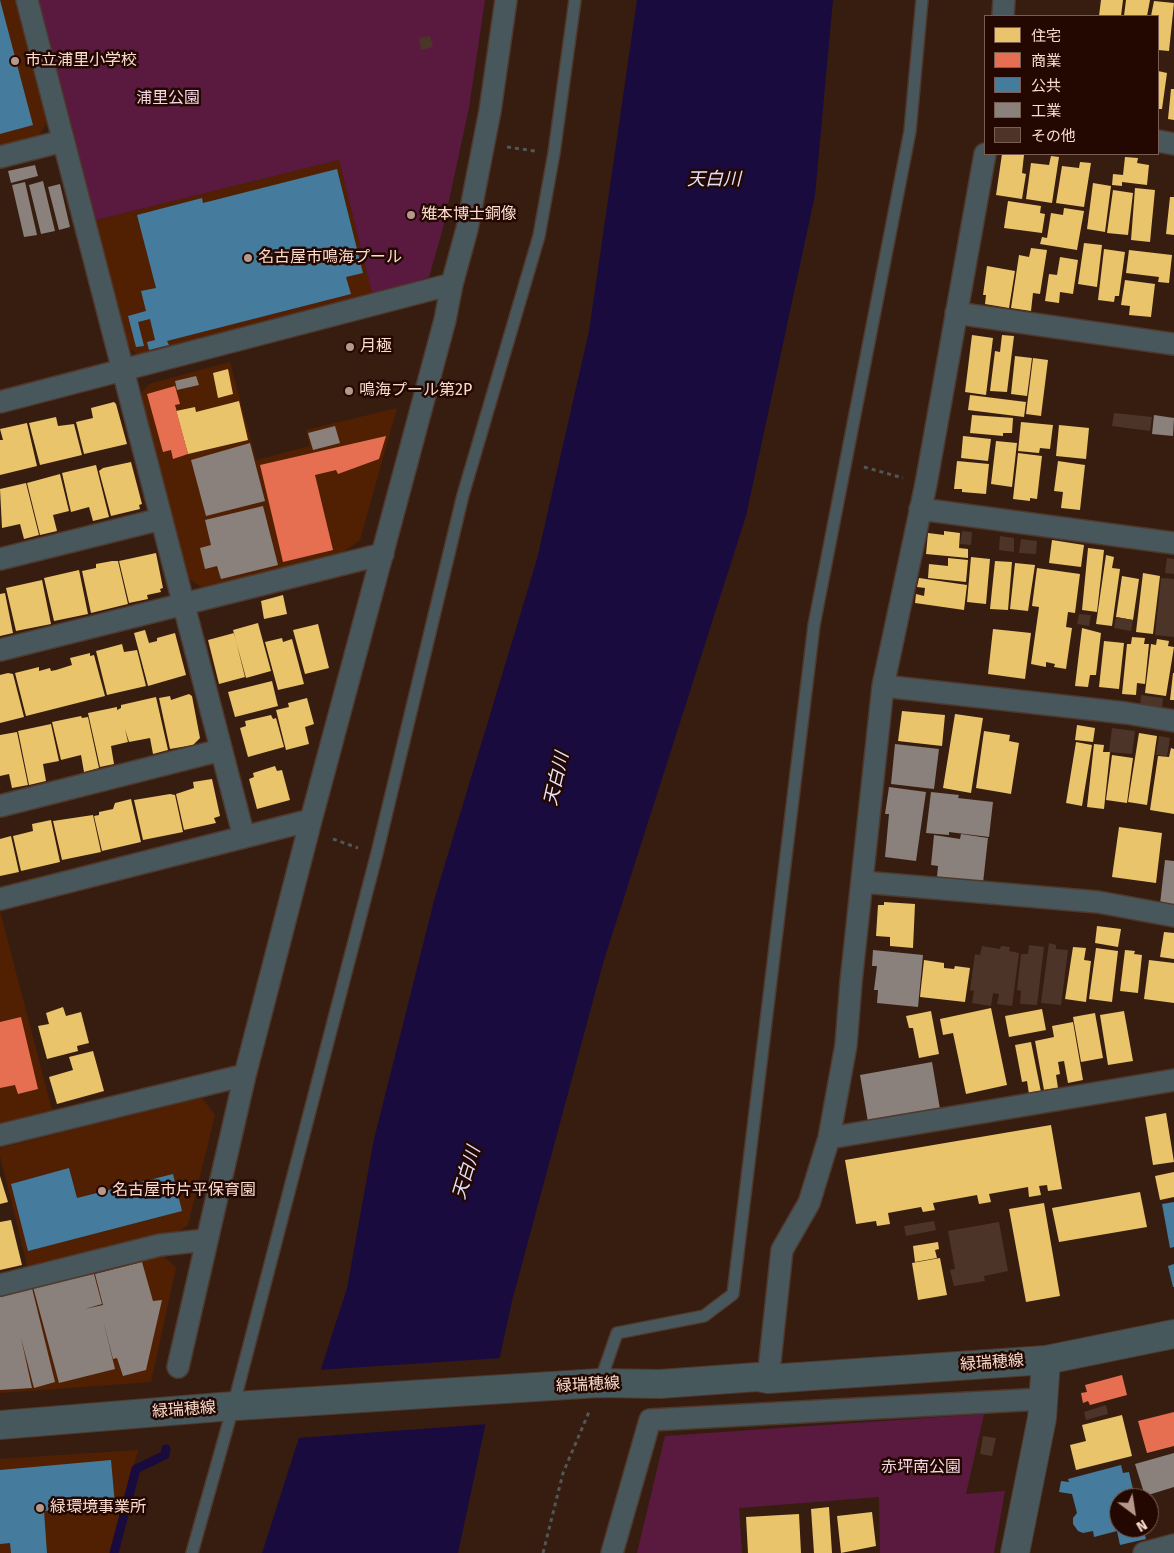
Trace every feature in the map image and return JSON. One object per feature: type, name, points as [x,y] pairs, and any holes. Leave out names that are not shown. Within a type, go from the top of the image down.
[{"type":"main road","name":"緑瑞穂線","points":[[1,1425],[231,1407],[592,1384],[660,1384],[757,1377],[768,1379],[1046,1360],[1174,1334]]},
{"type":"street","points":[[27,0],[244,837]]},
{"type":"street","points":[[178,1368],[245,1075],[313,812],[445,320],[452,284],[467,229],[490,111],[506,0]]},
{"type":"street","points":[[1003,15],[1004,0]]},
{"type":"street","points":[[0,157],[63,140]]},
{"type":"street","points":[[1159,141],[1174,144]]},
{"type":"street","points":[[768,1379],[782,1250],[809,1203],[829,1138],[846,1045],[850,982],[883,686],[926,484],[985,155]]},
{"type":"street","points":[[0,402],[123,372],[452,284]]},
{"type":"street","points":[[956,314],[1174,344]]},
{"type":"street","points":[[920,509],[1174,543]]},
{"type":"street","points":[[0,559],[161,519]]},
{"type":"street","points":[[0,650],[383,554]]},
{"type":"street","points":[[883,686],[1126,713],[1174,721]]},
{"type":"street","points":[[0,806],[221,750]]},
{"type":"street","points":[[0,899],[244,837],[313,812]]},
{"type":"street","points":[[862,882],[1098,902],[1174,916]]},
{"type":"street","points":[[0,1136],[245,1075]]},
{"type":"street","points":[[829,1138],[1174,1080]]},
{"type":"street","points":[[0,1286],[160,1245],[206,1240]]},
{"type":"street","points":[[1015,1553],[1042,1418],[1046,1360]]},
{"type":"street","points":[[612,1553],[650,1420],[1043,1398]]},
{"type":"street","points":[[1144,1553],[1174,1545]]},
{"type":"lane","points":[[192,1553],[377,853],[463,495],[538,236],[554,153],[575,0]]},
{"type":"lane","points":[[592,1384],[618,1333],[704,1316],[733,1294],[814,625],[910,131],[922,0]]},
{"type":"path","points":[[490,111],[504,122],[506,147],[554,153]]},
{"type":"path","points":[[846,462],[926,484]]},
{"type":"path","points":[[313,812],[334,821],[332,840],[377,853]]},
{"type":"path","points":[[543,1553],[563,1474],[592,1384]]},
{"type":"shaded area","name":"市立浦里小学校","points":[[0,0],[15,0],[47,123],[39,135],[0,145]]},
{"type":"shaded area","points":[[339,160],[373,297],[141,356],[128,348],[96,220]]},
{"type":"shaded area","points":[[230,362],[256,460],[310,446],[306,430],[397,408],[360,540],[342,553],[203,588],[188,578],[141,393],[149,384]]},
{"type":"shaded area","points":[[0,911],[52,1110],[0,1124]]},
{"type":"shaded area","name":"名古屋市片平保育園","points":[[202,1098],[215,1115],[188,1225],[173,1235],[29,1272],[0,1156],[0,1148]]},
{"type":"shaded area","points":[[161,1253],[176,1268],[151,1382],[0,1393],[0,1293]]},
{"type":"shaded area","points":[[138,1450],[110,1553],[0,1553],[0,1459]]},
{"type":"green space","name":"浦里公園","points":[[39,0],[485,0],[469,108],[443,228],[429,277],[373,297],[339,160],[96,220]]},
{"type":"green space","name":"赤坪南公園","points":[[984,1414],[966,1494],[1005,1491],[994,1553],[880,1553],[879,1497],[739,1508],[742,1553],[637,1553],[665,1436]]},
{"type":"water","name":"天白川","points":[[637,0],[833,0],[815,195],[746,516],[604,960],[512,1301],[458,1553],[262,1553],[347,1288],[374,1139],[435,897],[537,559],[589,331]]},
{"type":"pier","points":[[502,1358],[488,1424],[297,1438],[318,1370]]},
{"type":"building: 住宅","points":[[1101,0],[1123,0],[1121,15],[1099,15]]},
{"type":"building: 住宅","points":[[1126,0],[1150,0],[1147,15],[1124,15]]},
{"type":"building: 住宅","points":[[1154,1],[1174,3],[1169,51],[1159,50],[1159,15],[1151,15]]},
{"type":"building: 住宅","points":[[1159,71],[1167,73],[1162,109],[1159,109]]},
{"type":"building: 住宅","points":[[1171,89],[1174,89],[1174,120],[1168,119]]},
{"type":"building: 住宅","points":[[1002,155],[1024,155],[1022,173],[1026,174],[1022,199],[996,195]]},
{"type":"building: 住宅","points":[[1051,156],[1059,157],[1052,203],[1026,199],[1031,163],[1049,165]]},
{"type":"building: 住宅","points":[[1125,157],[1138,158],[1137,163],[1149,165],[1147,185],[1122,182],[1122,186],[1112,185],[1113,174],[1123,175]]},
{"type":"building: 住宅","points":[[1080,162],[1091,163],[1084,207],[1056,203],[1062,166],[1079,168]]},
{"type":"building: 住宅","points":[[1093,183],[1111,186],[1105,232],[1087,229]]},
{"type":"building: 住宅","points":[[1135,188],[1155,190],[1150,242],[1131,240]]},
{"type":"building: 住宅","points":[[1113,190],[1133,193],[1128,235],[1107,233]]},
{"type":"building: 住宅","points":[[1170,197],[1174,197],[1174,235],[1166,234]]},
{"type":"building: 住宅","points":[[1008,201],[1041,206],[1040,213],[1045,214],[1042,233],[1004,228]]},
{"type":"building: 住宅","points":[[1064,208],[1084,211],[1077,250],[1040,244],[1042,237],[1047,238],[1051,213],[1063,215]]},
{"type":"building: 住宅","points":[[1084,243],[1102,245],[1097,287],[1078,284]]},
{"type":"building: 住宅","points":[[1031,248],[1047,250],[1040,294],[1033,293],[1031,311],[1011,308],[1019,255],[1029,257]]},
{"type":"building: 住宅","points":[[1104,249],[1125,252],[1119,296],[1115,296],[1114,302],[1098,300]]},
{"type":"building: 住宅","points":[[1129,250],[1172,255],[1169,283],[1158,282],[1159,277],[1126,273]]},
{"type":"building: 住宅","points":[[1060,257],[1078,260],[1073,294],[1060,292],[1059,303],[1045,301],[1049,274],[1057,275]]},
{"type":"building: 住宅","points":[[987,266],[1015,271],[1009,308],[985,304],[986,295],[983,295]]},
{"type":"building: 住宅","points":[[1125,280],[1155,284],[1151,317],[1129,315],[1130,306],[1121,305]]},
{"type":"building: 住宅","points":[[972,335],[993,338],[986,395],[965,392]]},
{"type":"building: 住宅","points":[[1002,335],[1014,336],[1007,392],[990,391],[995,351],[1000,352]]},
{"type":"building: 住宅","points":[[1015,356],[1032,358],[1027,396],[1011,394]]},
{"type":"building: 住宅","points":[[1033,358],[1048,360],[1041,416],[1026,414]]},
{"type":"building: 住宅","points":[[228,369],[233,394],[218,398],[213,373]]},
{"type":"building: 住宅","points":[[970,395],[1026,402],[1024,417],[968,410]]},
{"type":"building: 住宅","points":[[239,401],[248,440],[188,454],[176,411],[195,407],[196,412]]},
{"type":"building: 住宅","points":[[114,402],[127,444],[84,454],[76,422],[93,418],[91,408]]},
{"type":"building: 住宅","points":[[972,415],[1013,418],[1012,433],[1003,433],[1003,436],[970,433]]},
{"type":"building: 住宅","points":[[56,417],[58,426],[74,424],[82,455],[40,465],[29,423]]},
{"type":"building: 住宅","points":[[1021,422],[1053,425],[1050,449],[1040,448],[1039,453],[1018,451]]},
{"type":"building: 住宅","points":[[27,423],[37,466],[0,475],[0,440],[3,440],[0,429]]},
{"type":"building: 住宅","points":[[1059,425],[1089,428],[1086,459],[1056,456]]},
{"type":"building: 住宅","points":[[963,436],[991,439],[988,461],[961,458]]},
{"type":"building: 住宅","points":[[996,441],[1017,443],[1012,487],[991,484]]},
{"type":"building: 住宅","points":[[1018,453],[1042,456],[1037,499],[1030,498],[1030,501],[1013,499]]},
{"type":"building: 住宅","points":[[957,461],[989,464],[986,494],[962,492],[962,489],[954,489]]},
{"type":"building: 住宅","points":[[1058,461],[1085,465],[1080,510],[1061,508],[1063,492],[1054,491]]},
{"type":"building: 住宅","points":[[131,462],[142,504],[139,505],[140,509],[111,516],[99,471],[103,468]]},
{"type":"building: 住宅","points":[[96,465],[109,517],[93,521],[89,507],[71,512],[62,473]]},
{"type":"building: 住宅","points":[[60,474],[69,511],[53,515],[57,531],[40,535],[27,483]]},
{"type":"building: 住宅","points":[[26,483],[39,535],[24,539],[20,524],[2,528],[0,489]]},
{"type":"building: 住宅","points":[[944,531],[960,533],[959,548],[968,549],[968,558],[926,554],[928,533],[944,535]]},
{"type":"building: 住宅","points":[[1052,540],[1084,545],[1081,567],[1049,563]]},
{"type":"building: 住宅","points":[[1088,548],[1104,550],[1097,612],[1082,610]]},
{"type":"building: 住宅","points":[[156,553],[163,588],[160,589],[161,592],[147,595],[148,599],[129,603],[119,561]]},
{"type":"building: 住宅","points":[[1106,555],[1114,557],[1112,568],[1120,569],[1112,626],[1096,624]]},
{"type":"building: 住宅","points":[[971,557],[990,559],[986,604],[967,602]]},
{"type":"building: 住宅","points":[[948,558],[968,560],[966,582],[928,578],[929,564],[948,566]]},
{"type":"building: 住宅","points":[[118,561],[128,604],[91,613],[82,571],[96,568],[96,564]]},
{"type":"building: 住宅","points":[[995,561],[1012,562],[1008,610],[990,609]]},
{"type":"building: 住宅","points":[[1015,563],[1035,565],[1028,611],[1010,609]]},
{"type":"building: 住宅","points":[[1037,568],[1080,574],[1075,613],[1068,612],[1066,627],[1072,628],[1066,669],[1054,667],[1055,664],[1046,662],[1046,667],[1031,664],[1039,607],[1032,606]]},
{"type":"building: 住宅","points":[[79,570],[88,614],[54,621],[44,578]]},
{"type":"building: 住宅","points":[[1143,573],[1160,576],[1153,634],[1136,632]]},
{"type":"building: 住宅","points":[[1122,576],[1139,579],[1133,620],[1116,617]]},
{"type":"building: 住宅","points":[[919,578],[967,585],[964,610],[915,603],[916,594],[924,596],[925,588],[917,587]]},
{"type":"building: 住宅","points":[[42,580],[51,624],[16,631],[6,588]]},
{"type":"building: 住宅","points":[[5,593],[13,633],[0,636],[0,594]]},
{"type":"building: 住宅","points":[[283,595],[287,614],[264,619],[261,601]]},
{"type":"building: 住宅","points":[[258,623],[271,671],[246,678],[233,630]]},
{"type":"building: 住宅","points":[[318,624],[329,668],[305,674],[293,630]]},
{"type":"building: 住宅","points":[[1082,628],[1101,633],[1096,675],[1090,675],[1088,687],[1075,686]]},
{"type":"building: 住宅","points":[[993,629],[1031,633],[1025,679],[988,674]]},
{"type":"building: 住宅","points":[[145,630],[149,643],[157,641],[157,638],[175,633],[186,675],[148,686],[134,633]]},
{"type":"building: 住宅","points":[[234,633],[245,677],[219,684],[208,640]]},
{"type":"building: 住宅","points":[[1132,637],[1145,638],[1144,644],[1149,644],[1145,684],[1137,683],[1136,695],[1122,694],[1127,644],[1131,644]]},
{"type":"building: 住宅","points":[[282,638],[283,642],[292,639],[304,684],[278,690],[265,642]]},
{"type":"building: 住宅","points":[[1157,639],[1169,641],[1168,646],[1174,647],[1166,696],[1145,693],[1151,644],[1156,645]]},
{"type":"building: 住宅","points":[[1104,641],[1124,643],[1119,689],[1099,687]]},
{"type":"building: 住宅","points":[[122,644],[124,652],[137,650],[146,686],[107,695],[96,651]]},
{"type":"building: 住宅","points":[[90,653],[90,656],[94,655],[105,696],[26,716],[15,673],[39,667],[39,671],[50,668],[51,671],[56,670],[72,665],[70,658]]},
{"type":"building: 住宅","points":[[1173,673],[1174,700],[1170,700]]},
{"type":"building: 住宅","points":[[13,674],[24,717],[0,723],[0,675]]},
{"type":"building: 住宅","points":[[272,681],[278,706],[235,717],[228,692]]},
{"type":"building: 住宅","points":[[189,694],[192,696],[200,738],[193,745],[170,749],[159,698],[170,696],[171,700]]},
{"type":"building: 住宅","points":[[156,697],[168,750],[153,754],[150,738],[129,742],[125,729],[128,742],[111,746],[114,764],[100,767],[88,713],[117,707],[117,710],[121,708],[121,705]]},
{"type":"building: 住宅","points":[[307,698],[314,724],[305,727],[309,744],[286,750],[276,710],[289,707],[288,703]]},
{"type":"building: 住宅","points":[[902,711],[945,715],[942,746],[898,741]]},
{"type":"building: 住宅","points":[[955,714],[983,718],[971,793],[943,788]]},
{"type":"building: 住宅","points":[[271,715],[273,719],[276,718],[284,747],[248,757],[240,728],[246,726],[245,721]]},
{"type":"building: 住宅","points":[[81,716],[82,718],[88,717],[99,768],[84,772],[81,755],[61,760],[52,722]]},
{"type":"building: 住宅","points":[[51,724],[59,761],[43,764],[46,781],[29,785],[18,731]]},
{"type":"building: 住宅","points":[[1077,725],[1095,728],[1093,742],[1075,740]]},
{"type":"building: 住宅","points":[[984,731],[1010,735],[1009,741],[1019,743],[1011,794],[976,788]]},
{"type":"building: 住宅","points":[[17,732],[28,785],[12,788],[9,774],[0,776],[0,735]]},
{"type":"building: 住宅","points":[[1139,733],[1157,736],[1147,805],[1128,802]]},
{"type":"building: 住宅","points":[[1076,742],[1092,745],[1082,806],[1066,803]]},
{"type":"building: 住宅","points":[[1094,744],[1104,745],[1103,752],[1110,752],[1104,809],[1087,807]]},
{"type":"building: 住宅","points":[[1171,748],[1174,749],[1174,814],[1150,810],[1158,756],[1169,757]]},
{"type":"building: 住宅","points":[[1112,755],[1133,758],[1127,803],[1106,800]]},
{"type":"building: 住宅","points":[[275,766],[277,771],[282,770],[290,800],[257,809],[249,779],[254,777],[253,773]]},
{"type":"building: 住宅","points":[[212,779],[220,816],[214,818],[216,823],[184,830],[176,794],[194,788],[193,782]]},
{"type":"building: 住宅","points":[[170,794],[175,795],[183,832],[143,840],[134,800]]},
{"type":"building: 住宅","points":[[131,799],[141,842],[102,851],[94,816],[99,815],[99,812],[113,809],[115,803]]},
{"type":"building: 住宅","points":[[93,815],[101,852],[62,860],[53,821]]},
{"type":"building: 住宅","points":[[51,820],[60,862],[21,871],[13,836],[33,831],[32,824]]},
{"type":"building: 住宅","points":[[1119,827],[1162,833],[1156,883],[1112,877]]},
{"type":"building: 住宅","points":[[11,836],[19,872],[0,876],[0,839]]},
{"type":"building: 住宅","points":[[884,902],[915,904],[913,948],[890,946],[890,937],[876,936],[878,905],[884,905]]},
{"type":"building: 住宅","points":[[1097,926],[1121,929],[1118,947],[1095,943]]},
{"type":"building: 住宅","points":[[1164,932],[1174,933],[1174,959],[1160,957]]},
{"type":"building: 住宅","points":[[1073,947],[1086,948],[1084,960],[1091,961],[1086,1002],[1065,999]]},
{"type":"building: 住宅","points":[[1096,948],[1118,951],[1112,1002],[1089,999]]},
{"type":"building: 住宅","points":[[1125,950],[1135,951],[1134,954],[1142,955],[1138,993],[1120,991]]},
{"type":"building: 住宅","points":[[924,960],[944,963],[944,968],[954,969],[955,966],[970,968],[965,1002],[920,997]]},
{"type":"building: 住宅","points":[[1149,960],[1174,963],[1174,1003],[1144,999]]},
{"type":"building: 住宅","points":[[63,1007],[66,1016],[81,1012],[89,1043],[77,1046],[78,1051],[47,1059],[38,1026],[49,1024],[46,1013]]},
{"type":"building: 住宅","points":[[991,1008],[1007,1085],[966,1094],[953,1033],[943,1035],[940,1019]]},
{"type":"building: 住宅","points":[[1042,1009],[1046,1030],[1009,1037],[1005,1016]]},
{"type":"building: 住宅","points":[[931,1011],[939,1054],[919,1058],[913,1028],[909,1028],[906,1016]]},
{"type":"building: 住宅","points":[[1124,1011],[1133,1061],[1108,1065],[1100,1015]]},
{"type":"building: 住宅","points":[[1095,1013],[1103,1058],[1081,1062],[1073,1017]]},
{"type":"building: 住宅","points":[[1073,1022],[1083,1080],[1068,1083],[1064,1061],[1058,1062],[1060,1074],[1056,1075],[1058,1088],[1044,1090],[1035,1041],[1054,1037],[1052,1026]]},
{"type":"building: 住宅","points":[[1031,1042],[1041,1092],[1029,1094],[1027,1081],[1022,1082],[1015,1045]]},
{"type":"building: 住宅","points":[[93,1051],[104,1091],[57,1104],[49,1077],[73,1070],[69,1057]]},
{"type":"building: 住宅","points":[[1166,1113],[1174,1162],[1153,1165],[1145,1117]]},
{"type":"building: 住宅","points":[[1051,1125],[1062,1189],[1048,1191],[1047,1185],[1039,1186],[1041,1195],[1029,1197],[1028,1187],[989,1194],[991,1202],[979,1204],[977,1195],[933,1203],[935,1210],[923,1212],[921,1207],[888,1213],[890,1224],[877,1226],[876,1221],[856,1224],[845,1160]]},
{"type":"building: 住宅","points":[[1174,1172],[1174,1197],[1160,1200],[1155,1176]]},
{"type":"building: 住宅","points":[[0,1176],[8,1202],[0,1204]]},
{"type":"building: 住宅","points":[[1140,1192],[1147,1227],[1059,1242],[1052,1208]]},
{"type":"building: 住宅","points":[[1044,1203],[1060,1296],[1026,1302],[1009,1209]]},
{"type":"building: 住宅","points":[[11,1220],[22,1265],[0,1270],[0,1222]]},
{"type":"building: 住宅","points":[[938,1242],[939,1249],[935,1250],[937,1258],[915,1262],[913,1246]]},
{"type":"building: 住宅","points":[[940,1258],[947,1295],[918,1300],[912,1263]]},
{"type":"building: 住宅","points":[[1122,1415],[1132,1456],[1076,1470],[1070,1445],[1086,1441],[1082,1425]]},
{"type":"building: 住宅","points":[[829,1507],[832,1553],[814,1553],[811,1509]]},
{"type":"building: 住宅","points":[[872,1512],[876,1546],[841,1553],[837,1516]]},
{"type":"building: 住宅","points":[[799,1514],[801,1553],[748,1553],[746,1517]]},
{"type":"building: 商業","points":[[175,386],[180,404],[175,405],[188,454],[173,459],[171,450],[163,452],[147,394]]},
{"type":"building: 商業","points":[[386,436],[379,459],[338,474],[336,470],[315,475],[333,550],[283,562],[260,465]]},
{"type":"building: 商業","points":[[21,1017],[38,1089],[18,1094],[15,1085],[0,1088],[0,1022]]},
{"type":"building: 商業","points":[[1122,1375],[1127,1395],[1090,1405],[1088,1401],[1083,1403],[1081,1393],[1087,1392],[1085,1385]]},
{"type":"building: 商業","points":[[1174,1412],[1174,1446],[1147,1453],[1138,1421]]},
{"type":"building: 公共","points":[[0,0],[33,125],[0,134]]},
{"type":"building: 公共","points":[[337,169],[363,273],[346,277],[351,294],[167,341],[169,345],[149,350],[147,342],[155,340],[150,319],[138,322],[144,346],[136,347],[128,316],[146,311],[141,291],[156,288],[137,215],[202,198],[203,203]]},
{"type":"building: 公共","points":[[69,1168],[77,1198],[173,1174],[182,1211],[28,1251],[11,1184]]},
{"type":"building: 公共","points":[[1174,1202],[1174,1247],[1170,1248],[1162,1204]]},
{"type":"building: 公共","points":[[1174,1264],[1174,1287],[1173,1287],[1168,1266]]},
{"type":"building: 公共","name":"緑環境事業所","points":[[111,1460],[115,1505],[44,1511],[47,1553],[11,1553],[10,1543],[0,1544],[0,1470]]},
{"type":"building: 公共","points":[[1121,1465],[1123,1473],[1129,1472],[1133,1488],[1109,1488],[1109,1533],[1094,1537],[1093,1531],[1083,1533],[1078,1531],[1073,1524],[1073,1518],[1077,1513],[1072,1494],[1059,1492],[1061,1481],[1069,1482],[1068,1479]]},
{"type":"building: 公共","points":[[1118,1538],[1146,1539],[1120,1545]]},
{"type":"building: 工業","points":[[35,165],[38,176],[11,183],[8,171]]},
{"type":"building: 工業","points":[[43,181],[55,231],[41,234],[29,185]]},
{"type":"building: 工業","points":[[25,182],[37,235],[24,237],[12,185]]},
{"type":"building: 工業","points":[[60,184],[70,227],[59,230],[48,187]]},
{"type":"building: 工業","points":[[196,376],[199,385],[177,390],[175,381]]},
{"type":"building: 工業","points":[[1154,415],[1174,418],[1173,436],[1152,434]]},
{"type":"building: 工業","points":[[335,426],[340,443],[313,450],[308,433]]},
{"type":"building: 工業","points":[[250,443],[265,501],[206,516],[191,460]]},
{"type":"building: 工業","points":[[263,506],[278,565],[221,579],[217,566],[205,569],[200,548],[211,545],[205,520]]},
{"type":"building: 工業","points":[[895,744],[939,749],[934,789],[891,784]]},
{"type":"building: 工業","points":[[889,787],[926,792],[916,861],[885,857],[889,814],[885,814]]},
{"type":"building: 工業","points":[[931,792],[959,795],[958,798],[993,802],[989,837],[949,832],[949,835],[926,833]]},
{"type":"building: 工業","points":[[961,834],[988,838],[983,883],[937,877],[938,866],[931,865],[934,835],[960,839]]},
{"type":"building: 工業","points":[[1165,860],[1174,861],[1174,905],[1160,904]]},
{"type":"building: 工業","points":[[873,950],[923,955],[918,1007],[877,1003],[878,990],[874,990],[877,966],[872,966]]},
{"type":"building: 工業","points":[[932,1062],[940,1109],[868,1122],[860,1075]]},
{"type":"building: 工業","points":[[142,1262],[153,1301],[162,1300],[146,1370],[123,1376],[117,1358],[113,1359],[103,1320],[115,1369],[59,1383],[33,1287],[94,1274],[102,1304],[85,1309],[103,1305],[95,1274]]},
{"type":"building: 工業","points":[[32,1288],[55,1382],[34,1388],[21,1338],[32,1388],[0,1390],[0,1297]]},
{"type":"building: 工業","points":[[1174,1453],[1174,1487],[1159,1492],[1159,1488],[1142,1488],[1135,1464]]},
{"type":"building: その他","points":[[430,36],[433,47],[421,50],[419,38]]},
{"type":"building: その他","points":[[131,52],[133,63],[117,66],[115,55]]},
{"type":"building: その他","points":[[1114,413],[1152,417],[1150,431],[1112,426]]},
{"type":"building: その他","points":[[962,531],[972,532],[971,545],[960,544]]},
{"type":"building: その他","points":[[1000,536],[1014,538],[1014,552],[999,550]]},
{"type":"building: その他","points":[[1021,539],[1037,541],[1036,554],[1019,553]]},
{"type":"building: その他","points":[[1167,558],[1174,559],[1174,574],[1165,573]]},
{"type":"building: その他","points":[[1161,578],[1174,579],[1174,637],[1155,635]]},
{"type":"building: その他","points":[[1079,614],[1091,615],[1089,626],[1077,624]]},
{"type":"building: その他","points":[[1116,617],[1133,620],[1131,631],[1114,628]]},
{"type":"building: その他","points":[[1141,695],[1163,698],[1162,710],[1140,707]]},
{"type":"building: その他","points":[[1112,728],[1135,731],[1132,754],[1109,752]]},
{"type":"building: その他","points":[[1159,736],[1170,738],[1167,756],[1156,755]]},
{"type":"building: その他","points":[[1049,943],[1056,945],[1056,949],[1068,950],[1061,1005],[1041,1003]]},
{"type":"building: その他","points":[[1029,945],[1044,947],[1037,1005],[1020,1004],[1021,991],[1017,990],[1021,954],[1028,954]]},
{"type":"building: その他","points":[[982,946],[1000,949],[1001,946],[1010,947],[1009,951],[1019,953],[1012,1006],[997,1004],[999,994],[993,993],[991,1006],[972,1003],[974,991],[970,990],[975,954],[980,955]]},
{"type":"building: その他","points":[[934,1221],[936,1230],[906,1236],[904,1226]]},
{"type":"building: その他","points":[[999,1222],[1008,1271],[984,1276],[985,1281],[954,1286],[950,1270],[955,1269],[948,1231]]},
{"type":"building: その他","points":[[1106,1405],[1108,1414],[1086,1420],[1084,1412]]},
{"type":"building: その他","points":[[983,1436],[996,1438],[992,1456],[980,1454]]},
{"type":"waterway","points":[[114,1553],[136,1469],[165,1455],[166,1449]]},
{"type":"place","name":"市立浦里小学校","points":[[15,61]]},
{"type":"place","name":"雉本博士銅像","points":[[411,215]]},
{"type":"place","name":"名古屋市鳴海プール","points":[[248,258]]},
{"type":"place","name":"月極","points":[[350,347]]},
{"type":"place","name":"鳴海プール第2P","points":[[349,391]]},
{"type":"place","name":"名古屋市片平保育園","points":[[102,1191]]},
{"type":"place","name":"緑環境事業所","points":[[40,1508]]}]
